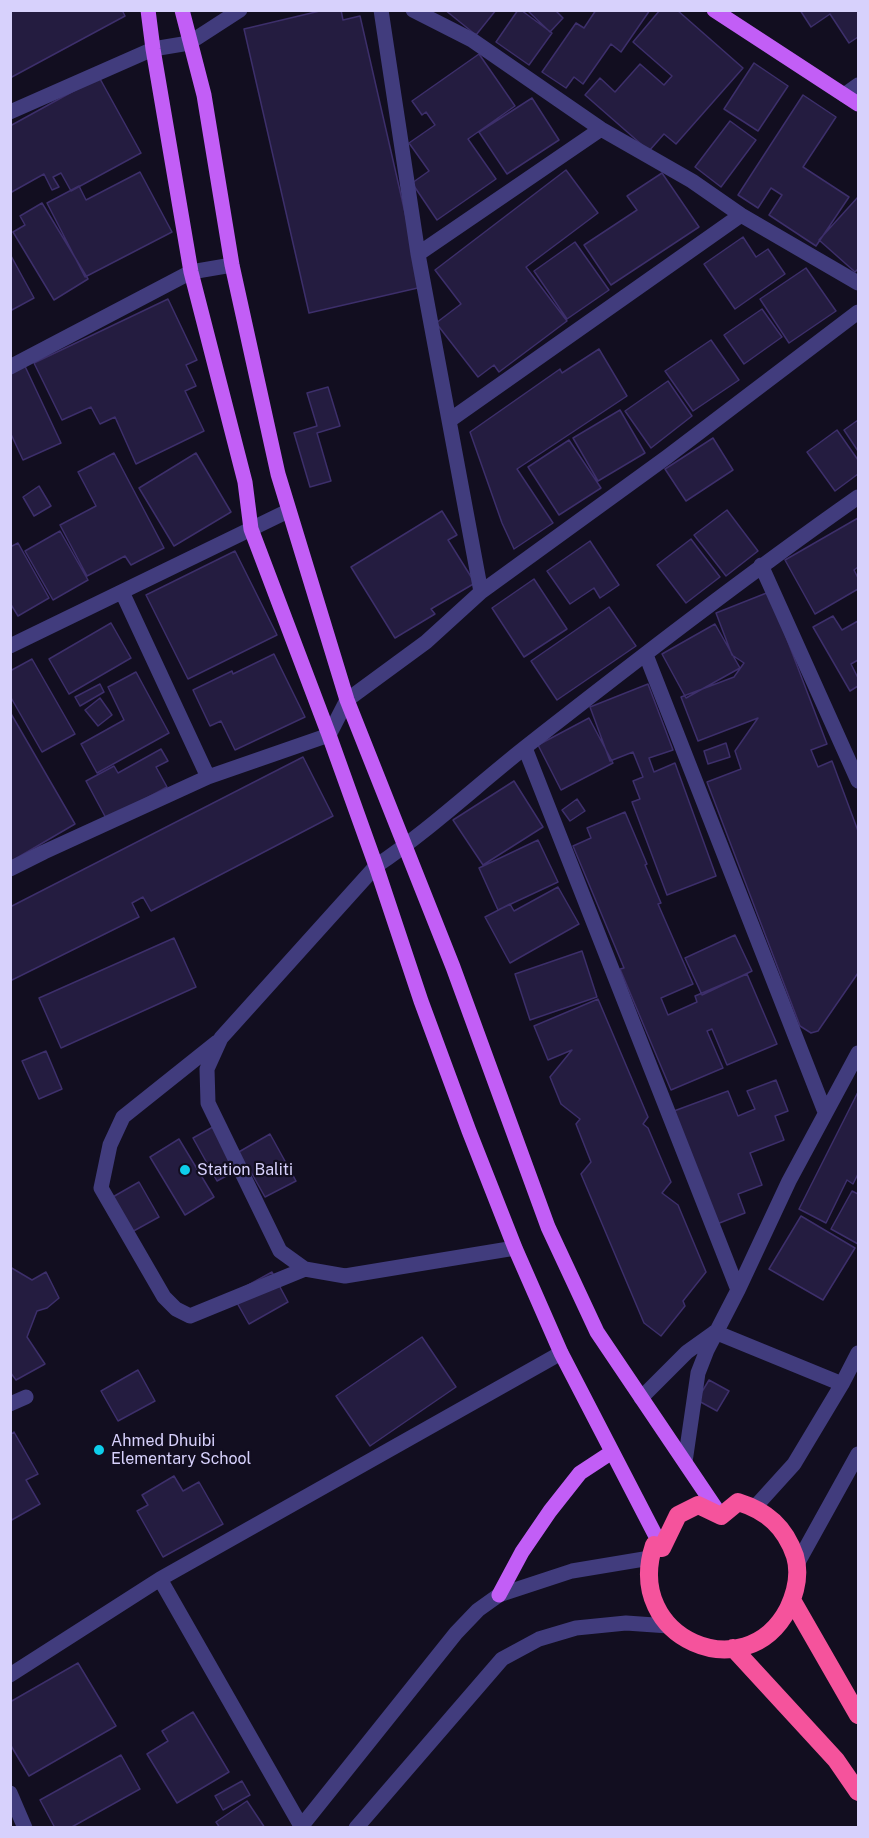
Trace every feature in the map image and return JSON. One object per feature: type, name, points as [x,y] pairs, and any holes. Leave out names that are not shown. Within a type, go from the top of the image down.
[{"type":"highway","points":[[738,1502],[755,1508],[770,1516],[782,1529],[790,1544],[797,1564],[797,1580],[792,1600],[783,1618],[770,1633],[752,1643],[733,1648],[714,1648],[694,1644],[669,1626],[660,1616],[651,1596],[648,1573],[656,1553],[678,1515],[698,1505],[722,1516],[738,1502]]},
{"type":"highway","points":[[792,1600],[858,1715]]},
{"type":"highway","points":[[733,1648],[836,1760],[858,1792]]},
{"type":"main road","points":[[148,10],[191,272],[245,482],[251,529],[329,735],[421,1001],[515,1248],[561,1353],[612,1452],[656,1553]]},
{"type":"main road","points":[[182,10],[204,95],[232,264],[288,511],[347,700],[457,978],[548,1227],[597,1332],[722,1516]]},
{"type":"main road","points":[[714,10],[858,105]]},
{"type":"main road","points":[[500,1595],[522,1552],[550,1511],[580,1473],[612,1452]]},
{"type":"street","points":[[10,112],[153,49],[189,43],[240,10]]},
{"type":"street","points":[[381,10],[418,254],[481,592]]},
{"type":"street","points":[[413,10],[472,40],[601,129],[692,181],[741,215],[858,283]]},
{"type":"street","points":[[844,95],[858,86]]},
{"type":"street","points":[[418,254],[601,129]]},
{"type":"street","points":[[450,420],[741,215]]},
{"type":"street","points":[[10,367],[191,272],[232,264]]},
{"type":"street","points":[[10,869],[208,777],[329,735],[347,700],[426,642],[481,592],[668,458],[858,312]]},
{"type":"street","points":[[305,1269],[190,1316],[176,1309],[164,1297],[101,1188],[110,1145],[123,1117],[221,1038],[376,866],[405,846],[525,748],[761,565],[858,497]]},
{"type":"street","points":[[10,646],[288,511]]},
{"type":"street","points":[[761,565],[857,770]]},
{"type":"street","points":[[122,592],[208,777]]},
{"type":"street","points":[[646,655],[825,1112]]},
{"type":"street","points":[[525,748],[738,1290]]},
{"type":"street","points":[[221,1038],[207,1069],[208,1102],[280,1251],[305,1269],[345,1276],[515,1248]]},
{"type":"street","points":[[685,1462],[698,1373],[715,1332],[738,1290],[789,1181],[858,1053]]},
{"type":"street","points":[[641,1398],[687,1352],[715,1332]]},
{"type":"street","points":[[715,1332],[842,1384]]},
{"type":"street","points":[[10,1675],[160,1580],[561,1353]]},
{"type":"street","points":[[755,1508],[794,1464],[858,1353]]},
{"type":"street","points":[[10,1404],[26,1397]]},
{"type":"street","points":[[797,1564],[858,1454]]},
{"type":"street","points":[[160,1580],[301,1827],[456,1633],[478,1610],[500,1595],[572,1571],[656,1553]]},
{"type":"street","points":[[356,1827],[502,1659],[539,1639],[576,1628],[626,1623],[669,1626]]},
{"type":"street","points":[[10,1793],[25,1827]]},
{"type":"building","points":[[10,10],[122,10],[125,16],[10,78]]},
{"type":"building","points":[[324,10],[341,10],[343,20],[360,16],[422,287],[309,313],[244,29]]},
{"type":"building","points":[[445,10],[496,10],[476,35]]},
{"type":"building","points":[[518,10],[552,33],[529,65],[496,42]]},
{"type":"building","points":[[527,10],[555,10],[563,18],[550,32]]},
{"type":"building","points":[[596,10],[650,10],[621,52],[611,44],[583,84],[574,77],[566,88],[542,72],[576,23],[584,28]]},
{"type":"building","points":[[660,10],[677,10],[743,68],[676,144],[664,134],[649,151],[585,95],[600,78],[615,92],[640,64],[664,85],[672,76],[633,42]]},
{"type":"building","points":[[800,10],[858,10],[858,37],[849,43],[830,14],[811,27]]},
{"type":"building","points":[[479,54],[515,106],[468,139],[496,179],[437,220],[412,183],[429,171],[409,143],[435,125],[426,112],[422,115],[412,101]]},
{"type":"building","points":[[754,63],[788,86],[758,131],[724,109]]},
{"type":"building","points":[[99,77],[141,153],[71,191],[61,173],[53,177],[59,187],[52,190],[44,174],[10,193],[10,126]]},
{"type":"building","points":[[803,95],[836,117],[803,167],[849,197],[816,246],[769,215],[782,195],[771,188],[758,208],[738,195]]},
{"type":"building","points":[[532,98],[559,140],[507,174],[479,132]]},
{"type":"building","points":[[730,121],[756,140],[721,187],[695,167]]},
{"type":"building","points":[[566,170],[598,213],[526,267],[567,321],[499,372],[494,365],[478,377],[436,323],[461,304],[435,270]]},
{"type":"building","points":[[140,172],[172,232],[85,277],[47,203],[79,186],[86,200]]},
{"type":"building","points":[[662,173],[699,227],[611,285],[584,245],[637,210],[627,196]]},
{"type":"building","points":[[858,197],[858,269],[855,272],[819,240]]},
{"type":"building","points":[[42,203],[88,279],[54,300],[13,232],[25,225],[20,216]]},
{"type":"building","points":[[743,237],[756,257],[768,249],[785,274],[735,309],[704,264]]},
{"type":"building","points":[[575,242],[609,290],[567,319],[534,271]]},
{"type":"building","points":[[10,254],[34,298],[10,311]]},
{"type":"building","points":[[806,268],[836,311],[789,343],[760,299]]},
{"type":"building","points":[[168,299],[197,360],[186,365],[196,386],[185,391],[204,431],[136,464],[115,417],[100,424],[91,407],[62,420],[34,363]]},
{"type":"building","points":[[762,309],[782,337],[744,364],[724,335]]},
{"type":"building","points":[[711,340],[739,380],[693,411],[665,371]]},
{"type":"building","points":[[599,349],[627,396],[517,469],[553,523],[514,549],[502,523],[470,432],[560,369],[562,373]]},
{"type":"building","points":[[23,362],[61,443],[23,460],[10,432],[10,368]]},
{"type":"building","points":[[668,381],[692,416],[651,448],[625,411]]},
{"type":"building","points":[[328,387],[340,426],[317,433],[331,481],[310,487],[294,433],[317,426],[307,393]]},
{"type":"building","points":[[620,410],[645,453],[598,481],[573,438]]},
{"type":"building","points":[[858,420],[858,451],[844,430]]},
{"type":"building","points":[[837,430],[858,460],[858,474],[835,491],[807,452]]},
{"type":"building","points":[[713,438],[733,470],[686,501],[665,469]]},
{"type":"building","points":[[569,440],[601,488],[559,515],[528,467]]},
{"type":"building","points":[[114,453],[164,548],[131,565],[125,556],[87,576],[60,525],[96,506],[78,472]]},
{"type":"building","points":[[196,453],[231,512],[174,546],[139,488]]},
{"type":"building","points":[[39,486],[51,506],[34,516],[23,497]]},
{"type":"building","points":[[727,510],[758,551],[726,576],[694,535]]},
{"type":"building","points":[[442,511],[457,535],[448,540],[475,583],[431,609],[435,614],[395,638],[351,567]]},
{"type":"building","points":[[858,518],[858,567],[854,570],[858,578],[858,589],[815,614],[785,560]]},
{"type":"building","points":[[60,531],[88,580],[53,600],[25,551]]},
{"type":"building","points":[[691,539],[720,577],[686,603],[657,565]]},
{"type":"building","points":[[590,541],[619,585],[600,598],[594,588],[570,604],[547,571]]},
{"type":"building","points":[[18,543],[49,598],[18,616],[10,603],[10,547]]},
{"type":"building","points":[[235,551],[277,635],[188,679],[146,595]]},
{"type":"building","points":[[534,579],[567,629],[524,657],[492,608]]},
{"type":"building","points":[[769,592],[827,744],[811,750],[818,767],[832,761],[858,831],[858,973],[818,1031],[811,1033],[800,1026],[707,782],[741,769],[735,751],[758,718],[698,741],[681,697],[734,677],[744,663],[732,655],[716,613]]},
{"type":"building","points":[[609,607],[636,646],[557,700],[531,661]]},
{"type":"building","points":[[833,616],[842,630],[858,621],[858,660],[851,664],[858,678],[858,686],[850,691],[813,627]]},
{"type":"building","points":[[111,623],[131,658],[69,694],[49,659]]},
{"type":"building","points":[[715,624],[740,668],[686,698],[662,654]]},
{"type":"building","points":[[274,654],[305,717],[235,750],[221,721],[210,726],[193,690]]},
{"type":"building","points":[[32,659],[75,734],[42,752],[10,696],[10,671]]},
{"type":"building","points":[[136,672],[169,733],[97,773],[81,744],[124,720],[108,687]]},
{"type":"building","points":[[100,684],[104,692],[80,706],[75,697]]},
{"type":"building","points":[[648,684],[673,750],[649,758],[654,772],[675,763],[716,876],[667,895],[632,802],[640,799],[633,781],[643,777],[633,752],[610,761],[590,707]]},
{"type":"building","points":[[100,698],[112,715],[98,726],[85,710]]},
{"type":"building","points":[[10,712],[75,824],[10,862]]},
{"type":"building","points":[[589,718],[613,763],[561,790],[538,745]]},
{"type":"building","points":[[726,743],[730,757],[708,764],[704,751]]},
{"type":"building","points":[[161,749],[168,761],[156,767],[167,787],[107,820],[86,781],[114,766],[118,773]]},
{"type":"building","points":[[303,757],[333,816],[151,911],[143,897],[132,903],[139,917],[10,981],[10,907]]},
{"type":"building","points":[[514,781],[543,827],[483,865],[453,820]]},
{"type":"building","points":[[577,799],[585,811],[570,821],[562,810]]},
{"type":"building","points":[[625,812],[661,903],[658,904],[693,984],[661,998],[668,1015],[697,1002],[695,996],[747,974],[777,1044],[727,1065],[712,1029],[707,1031],[723,1068],[671,1090],[620,969],[624,968],[573,846],[591,838],[587,828]]},
{"type":"building","points":[[538,840],[558,882],[498,910],[479,868]]},
{"type":"building","points":[[558,887],[579,924],[510,963],[485,917],[510,904],[514,911]]},
{"type":"building","points":[[735,935],[752,971],[702,995],[685,958]]},
{"type":"building","points":[[174,938],[196,987],[61,1048],[39,998]]},
{"type":"building","points":[[582,951],[597,997],[530,1020],[515,974]]},
{"type":"building","points":[[598,999],[648,1117],[643,1124],[648,1128],[671,1182],[662,1193],[678,1205],[706,1272],[683,1301],[685,1306],[661,1336],[644,1323],[581,1174],[591,1162],[576,1124],[580,1119],[561,1104],[550,1077],[572,1050],[548,1060],[534,1026]]},
{"type":"building","points":[[46,1051],[62,1089],[39,1099],[22,1061]]},
{"type":"building","points":[[776,1080],[788,1111],[775,1116],[784,1140],[750,1153],[762,1185],[738,1194],[745,1213],[717,1224],[674,1111],[728,1091],[738,1116],[755,1109],[747,1091]]},
{"type":"building","points":[[858,1092],[858,1174],[853,1184],[847,1180],[826,1223],[799,1209]]},
{"type":"building","points":[[220,1123],[237,1153],[270,1134],[296,1181],[265,1197],[247,1165],[217,1181],[193,1138]]},
{"type":"building","points":[[179,1139],[214,1197],[185,1215],[150,1157]]},
{"type":"building","points":[[139,1182],[159,1217],[130,1233],[111,1198]]},
{"type":"building","points":[[852,1191],[858,1194],[858,1244],[831,1229]]},
{"type":"building","points":[[801,1216],[855,1248],[823,1300],[769,1269]]},
{"type":"building","points":[[10,1267],[32,1280],[46,1272],[59,1298],[47,1308],[37,1311],[27,1337],[45,1364],[16,1380],[10,1372]]},
{"type":"building","points":[[272,1272],[288,1302],[249,1324],[232,1294]]},
{"type":"building","points":[[422,1337],[456,1387],[370,1446],[336,1396]]},
{"type":"building","points":[[138,1370],[155,1401],[118,1421],[101,1391]]},
{"type":"building","points":[[709,1380],[729,1391],[717,1411],[697,1400]]},
{"type":"building","points":[[14,1432],[38,1474],[26,1480],[40,1504],[10,1521],[10,1435]]},
{"type":"building","points":[[174,1476],[183,1491],[199,1482],[223,1524],[163,1557],[137,1511],[148,1505],[142,1495]]},
{"type":"building","points":[[78,1663],[116,1726],[29,1776],[10,1744],[10,1702]]},
{"type":"building","points":[[193,1712],[229,1772],[177,1803],[147,1754],[168,1741],[162,1731]]},
{"type":"building","points":[[121,1755],[140,1789],[70,1828],[55,1828],[40,1800]]},
{"type":"building","points":[[242,1781],[250,1795],[223,1810],[215,1796]]},
{"type":"building","points":[[247,1801],[265,1828],[220,1828],[216,1822]]},
{"type":"place","name":"Station Baliti","points":[[185,1170]]},
{"type":"place","name":"Ahmed Dhuibi Elementary School","points":[[99,1450]]}]
